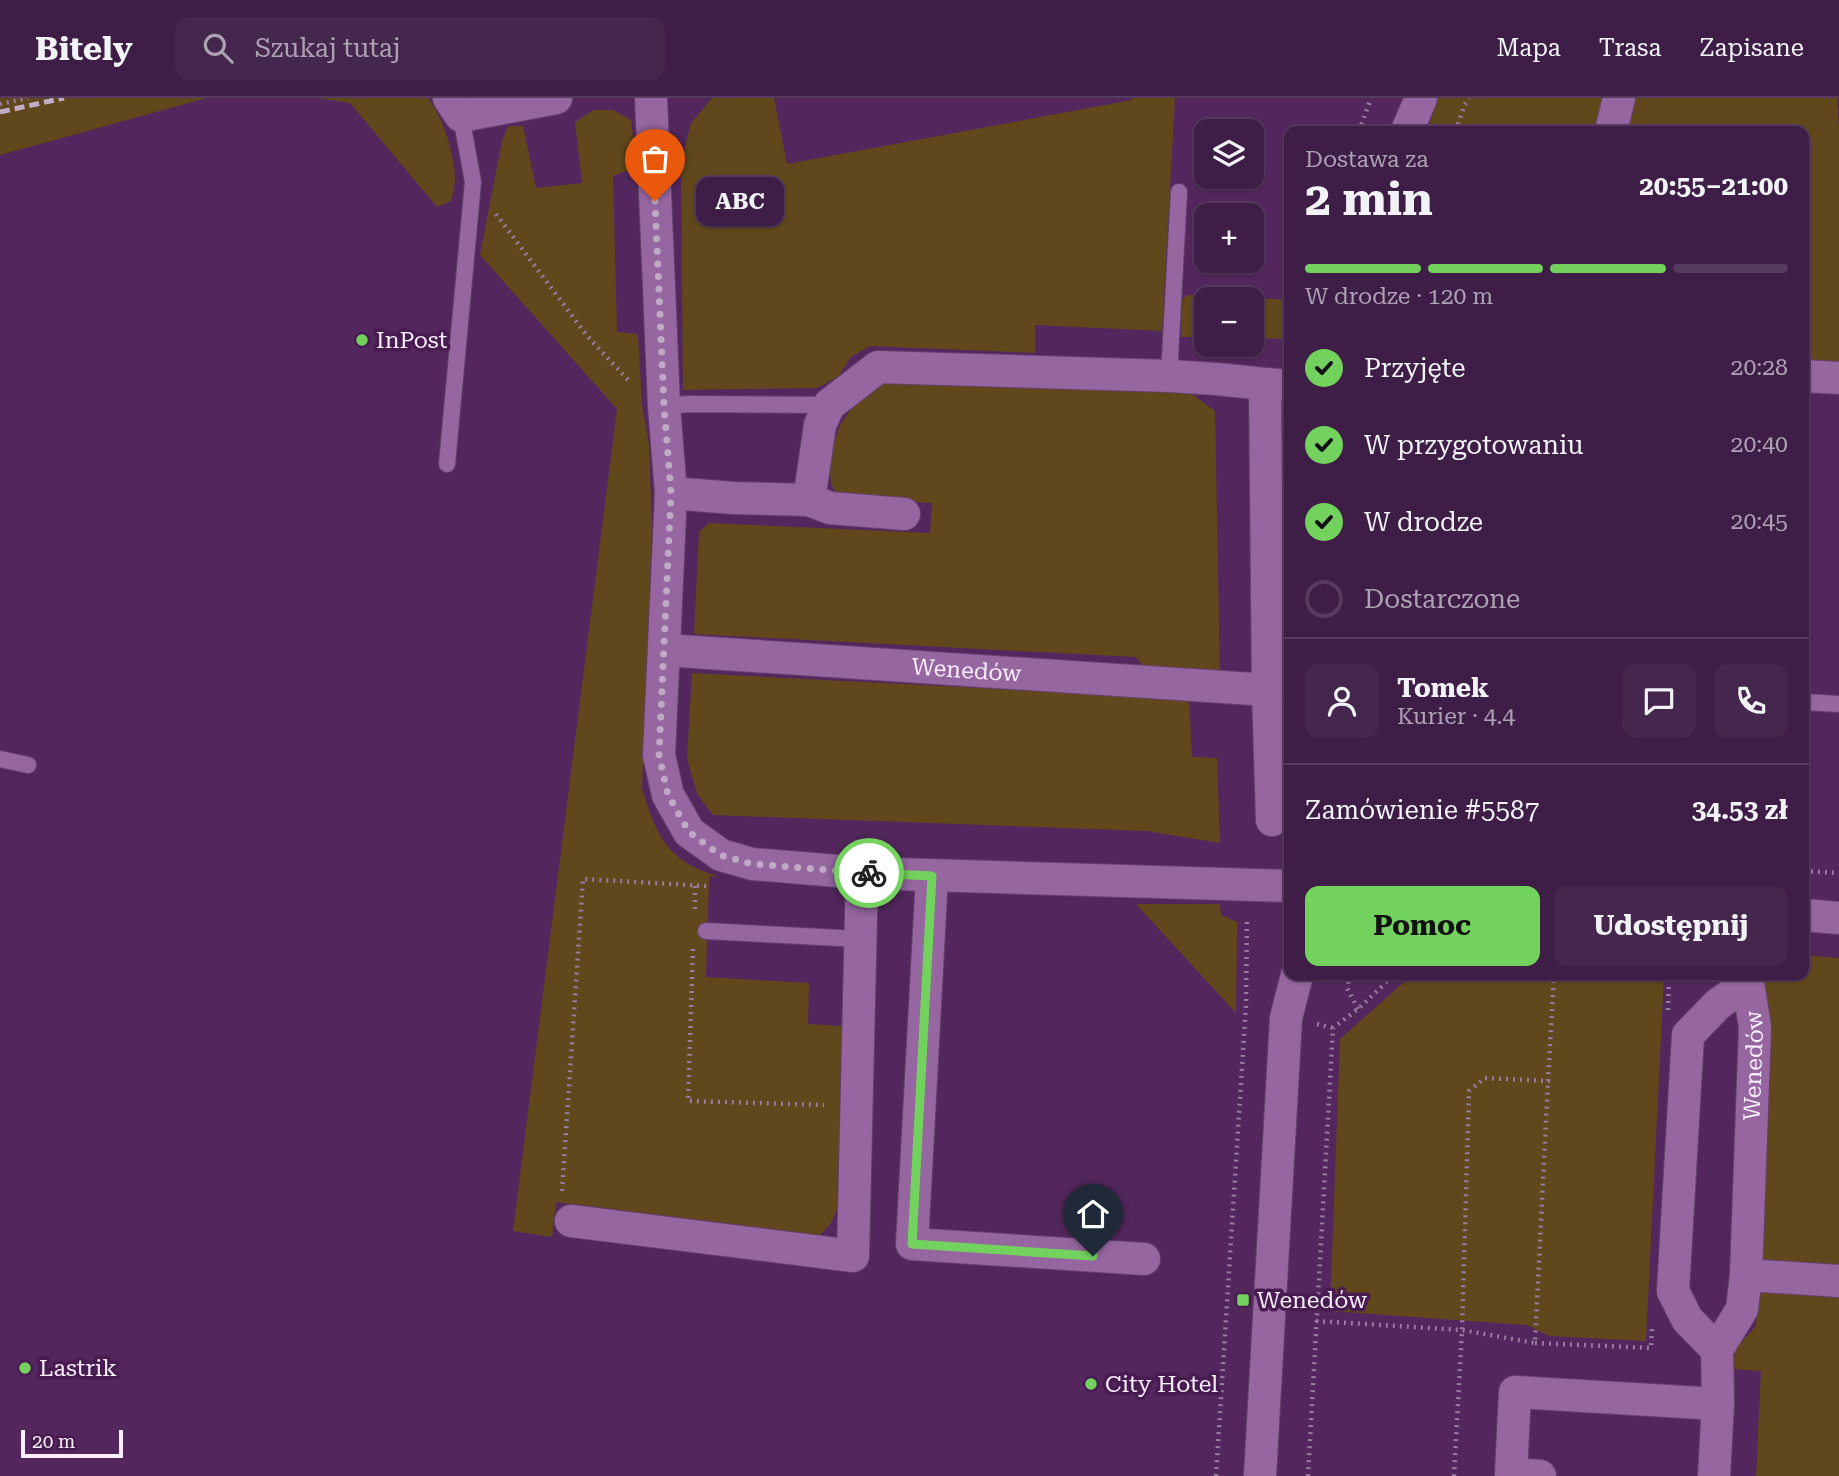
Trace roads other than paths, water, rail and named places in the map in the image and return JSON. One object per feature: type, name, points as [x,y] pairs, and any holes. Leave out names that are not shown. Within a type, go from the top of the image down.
[{"type":"street","points":[[455,107],[556,98]]},
{"type":"street","points":[[651,98],[664,406],[671,493],[659,755],[668,795],[689,832],[720,855],[752,864],[932,876],[1284,886]]},
{"type":"street","points":[[1410,126],[1421,98]]},
{"type":"street","points":[[1612,126],[1619,98]]},
{"type":"street","points":[[809,500],[820,425],[829,405],[878,367],[1169,376],[1278,385],[1268,690],[1272,820]]},
{"type":"street","points":[[1809,376],[1839,378]]},
{"type":"street","points":[[671,493],[809,500],[830,508],[904,514]]},
{"type":"street","name":"Wenedów","points":[[664,650],[1268,690]]},
{"type":"street","points":[[571,1221],[853,1256],[862,873]]},
{"type":"street","points":[[932,876],[912,1244],[1144,1259]]},
{"type":"street","points":[[1809,915],[1839,918]]},
{"type":"street","points":[[1259,1476],[1286,1018],[1296,980]]},
{"type":"street","name":"Wenedów","points":[[1748,980],[1718,1003],[1688,1035],[1673,1291],[1687,1319],[1717,1350],[1742,1309],[1746,1275],[1755,1027],[1749,980]]},
{"type":"street","points":[[1746,1275],[1839,1281]]},
{"type":"street","points":[[1714,1476],[1718,1404],[1717,1350]]},
{"type":"street","points":[[1540,1476],[1511,1474],[1515,1392],[1718,1404]]},
{"type":"lane","points":[[447,464],[473,183],[455,107]]},
{"type":"lane","points":[[1169,376],[1179,192]]},
{"type":"lane","points":[[664,406],[829,405]]},
{"type":"lane","points":[[1809,702],[1839,704]]},
{"type":"lane","points":[[0,759],[28,765]]},
{"type":"lane","points":[[700,935],[860,939]]},
{"type":"railway","points":[[0,112],[64,98]]},
{"type":"place","name":"ABC","points":[[655,201]]},
{"type":"place","name":"InPost","points":[[362,340]]},
{"type":"place","name":"Wenedów","points":[[1243,1300]]},
{"type":"place","name":"Lastrik","points":[[25,1368]]},
{"type":"place","name":"City Hotel","points":[[1091,1384]]}]
